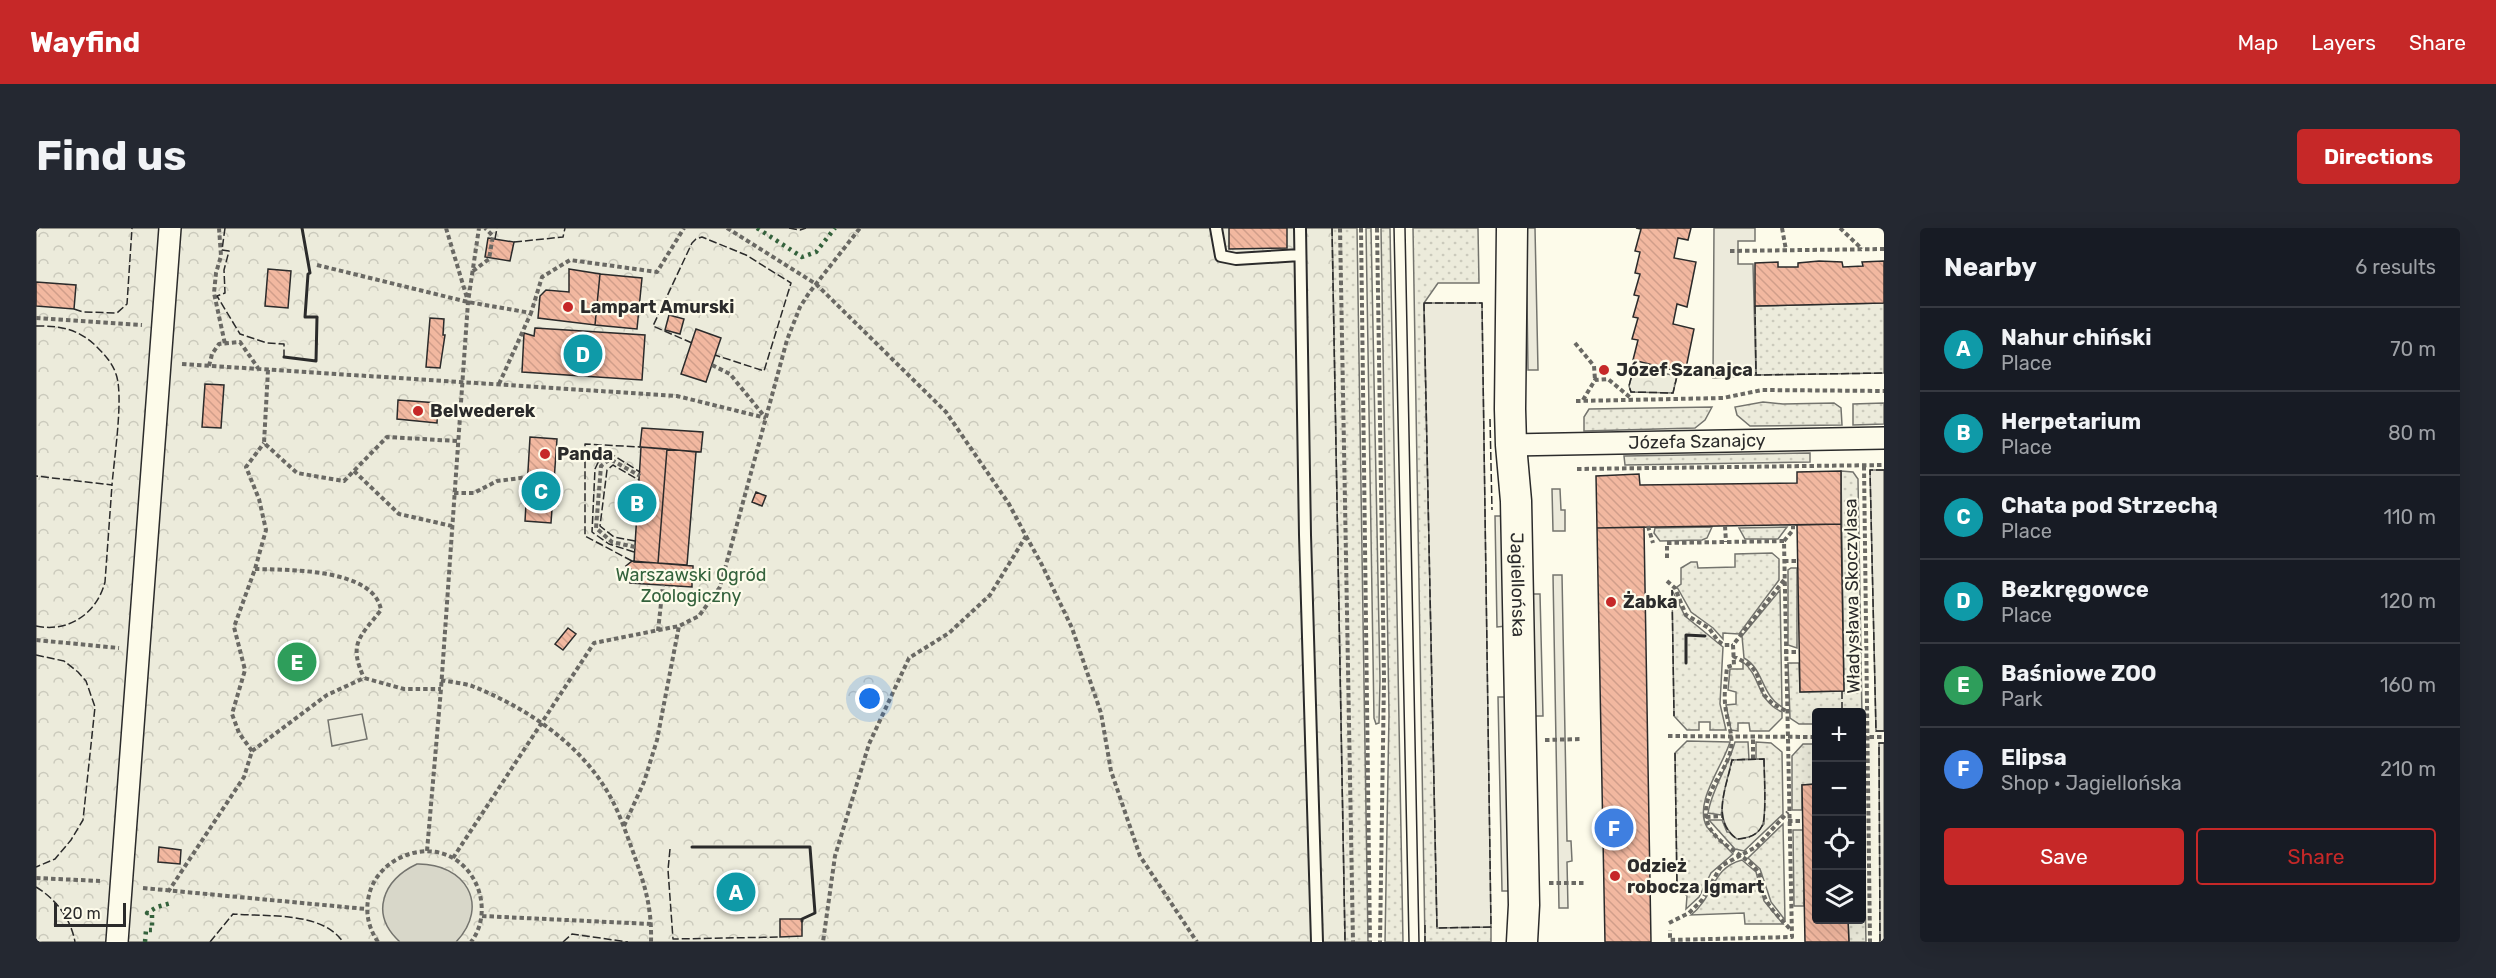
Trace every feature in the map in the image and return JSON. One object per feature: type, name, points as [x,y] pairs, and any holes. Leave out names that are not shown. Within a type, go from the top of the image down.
[{"type":"street","points":[[117,942],[170,228]]},
{"type":"street","name":"Jagiellońska","points":[[1512,228],[1511,445],[1518,555],[1524,904],[1522,942]]},
{"type":"street","name":"Józefa Szanajcy","points":[[1511,445],[1884,438]]},
{"type":"lane","points":[[1216,228],[1221,256],[1236,259],[1300,255]]},
{"type":"lane","points":[[1300,228],[1305,535],[1317,942]]},
{"type":"path","points":[[219,228],[221,256],[214,293],[225,344]]},
{"type":"path","points":[[446,228],[468,302]]},
{"type":"path","points":[[427,850],[441,689],[468,302],[479,228]]},
{"type":"path","points":[[472,272],[489,259],[493,236],[485,228]]},
{"type":"path","points":[[499,384],[531,313],[542,277],[570,260],[657,272],[684,228]]},
{"type":"path","points":[[728,228],[816,284],[946,412],[1009,504],[1072,628],[1101,713],[1110,771],[1140,856],[1197,942]]},
{"type":"path","points":[[453,858],[594,643],[679,627],[699,616],[720,587],[787,340],[800,307],[860,228]]},
{"type":"path","points":[[1340,228],[1353,942]]},
{"type":"path","points":[[1361,228],[1371,942]]},
{"type":"path","points":[[1377,228],[1384,680],[1380,942]]},
{"type":"path","points":[[1782,228],[1786,250]]},
{"type":"path","points":[[1840,228],[1862,249]]},
{"type":"path","points":[[1730,251],[1884,249]]},
{"type":"path","points":[[317,265],[468,302],[531,313]]},
{"type":"path","points":[[36,318],[144,325],[163,331],[180,364],[677,396],[766,418]]},
{"type":"path","points":[[209,366],[212,354],[219,344],[240,342],[258,369]]},
{"type":"path","points":[[1575,343],[1594,366],[1595,380],[1583,401]]},
{"type":"path","points":[[712,365],[730,374],[766,418]]},
{"type":"path","points":[[252,751],[239,733],[232,714],[245,670],[234,627],[266,530],[259,499],[246,467],[264,443],[268,370]]},
{"type":"path","points":[[1595,380],[1608,380],[1633,400]]},
{"type":"path","points":[[1576,401],[1723,398],[1762,390],[1884,391]]},
{"type":"path","points":[[264,443],[297,473],[344,481],[387,437],[457,441]]},
{"type":"path","points":[[635,547],[612,542],[596,528],[601,466],[610,459],[640,476]]},
{"type":"path","points":[[1577,470],[1884,465]]},
{"type":"path","name":"Władysława Skoczylasa","points":[[1864,466],[1870,942]]},
{"type":"path","points":[[354,471],[399,514],[452,526]]},
{"type":"path","points":[[454,493],[474,493],[497,481],[528,477]]},
{"type":"path","points":[[1725,525],[1725,542]]},
{"type":"path","points":[[1670,930],[1670,940],[1792,937],[1784,541],[1793,530],[1793,525]]},
{"type":"path","points":[[1648,526],[1653,543]]},
{"type":"path","points":[[823,942],[835,856],[869,744],[909,658],[949,633],[990,595],[1026,536]]},
{"type":"path","points":[[1667,558],[1667,543],[1784,541]]},
{"type":"path","points":[[1784,561],[1798,561]]},
{"type":"path","points":[[255,569],[335,575],[346,578],[377,599],[381,610],[356,647],[355,659],[364,678]]},
{"type":"path","points":[[1785,579],[1733,645],[1734,665],[1727,667],[1725,704],[1732,736],[1729,755],[1708,799],[1706,816],[1709,826],[1717,836],[1758,871],[1767,901],[1792,930]]},
{"type":"path","points":[[1667,581],[1675,588],[1686,615],[1711,630],[1718,641],[1724,645],[1733,645]]},
{"type":"path","points":[[658,631],[663,585]]},
{"type":"path","points":[[624,826],[644,782],[657,740],[679,627]]},
{"type":"path","points":[[1705,636],[1711,630]]},
{"type":"path","points":[[36,640],[139,650]]},
{"type":"path","points":[[1785,652],[1800,652]]},
{"type":"path","points":[[1733,656],[1750,665],[1756,672],[1764,696],[1786,711]]},
{"type":"path","points":[[168,892],[244,777],[252,751],[327,695],[364,678],[404,688],[441,689]]},
{"type":"path","points":[[441,680],[471,685],[542,723],[584,758],[607,791],[624,826],[648,892],[651,942]]},
{"type":"path","points":[[1668,736],[1812,737]]},
{"type":"path","points":[[1753,736],[1753,759]]},
{"type":"path","points":[[1868,737],[1884,737]]},
{"type":"path","points":[[1670,923],[1689,913],[1702,900],[1721,866],[1756,847],[1788,812]]},
{"type":"path","points":[[1706,816],[1722,816]]},
{"type":"path","points":[[1788,821],[1802,821]]},
{"type":"path","points":[[378,942],[372,933],[366,909],[372,882],[393,859],[427,850],[453,858],[472,874],[481,895],[482,916],[476,936],[471,942]]},
{"type":"path","points":[[36,878],[100,881],[168,892],[366,909]]},
{"type":"path","points":[[482,916],[651,924]]},
{"type":"green space","name":"Warszawski Ogród Zoologiczny","points":[[36,228],[1332,228],[1345,942],[36,942]]},
{"type":"green space","points":[[1332,228],[1357,228],[1368,942],[1345,942]]},
{"type":"green space","points":[[1366,228],[1371,228],[1380,680],[1379,723],[1376,724],[1374,718]]},
{"type":"green space","points":[[1381,228],[1390,228],[1403,942],[1385,942],[1389,715]]},
{"type":"green space","points":[[1413,228],[1478,228],[1479,283],[1438,283],[1424,303],[1437,927],[1491,927],[1491,942],[1425,942]]},
{"type":"green space","points":[[1884,303],[1884,373],[1756,375],[1755,306]]},
{"type":"green space","points":[[1634,367],[1677,376],[1673,393],[1631,392],[1629,386]]},
{"type":"green space","points":[[1763,402],[1834,403],[1841,408],[1842,425],[1750,426],[1737,415],[1735,407]]},
{"type":"green space","points":[[1884,403],[1884,424],[1853,425],[1853,404]]},
{"type":"green space","points":[[1712,407],[1705,420],[1695,428],[1584,431],[1584,417],[1589,409]]},
{"type":"green space","points":[[1810,453],[1810,462],[1625,465],[1624,456]]},
{"type":"green space","points":[[1841,471],[1853,472],[1858,479],[1862,708],[1812,708],[1812,724],[1799,724],[1790,718],[1788,663],[1799,663],[1800,692],[1844,691]]},
{"type":"green space","points":[[1712,527],[1707,538],[1702,540],[1660,541],[1654,533],[1655,528]]},
{"type":"green space","points":[[1787,527],[1778,539],[1745,539],[1739,528]]},
{"type":"green space","points":[[1772,553],[1779,559],[1779,580],[1739,634],[1723,633],[1723,639],[1713,628],[1691,612],[1677,587],[1681,584],[1681,568],[1691,562],[1697,562],[1698,568],[1735,567],[1735,554]]},
{"type":"green space","points":[[1797,568],[1797,648],[1788,645],[1788,570]]},
{"type":"green space","points":[[1672,590],[1685,616],[1723,647],[1720,704],[1726,730],[1710,730],[1710,722],[1699,722],[1699,730],[1687,730],[1674,716]]},
{"type":"green space","points":[[1780,590],[1782,707],[1770,696],[1751,663],[1744,658],[1742,636]]},
{"type":"green space","points":[[1743,662],[1753,674],[1767,701],[1782,712],[1782,718],[1769,731],[1750,731],[1749,723],[1738,723],[1738,731],[1731,730],[1726,705],[1736,704],[1736,692],[1728,690],[1730,669],[1743,669]]},
{"type":"green space","points":[[362,714],[367,739],[332,746],[328,720]]},
{"type":"green space","points":[[1687,741],[1730,742],[1706,796],[1704,817],[1707,827],[1733,854],[1711,873],[1699,897],[1686,909],[1687,896],[1677,886],[1675,753]]},
{"type":"green space","points":[[1735,742],[1748,742],[1749,759],[1732,760],[1721,815],[1708,813],[1713,795]]},
{"type":"green space","points":[[1756,742],[1771,743],[1782,752],[1783,814],[1744,851],[1735,849],[1709,820],[1722,820],[1727,832],[1756,833],[1764,824],[1764,759],[1756,759]]},
{"type":"green space","points":[[1803,744],[1812,744],[1812,784],[1802,785],[1802,810],[1792,810],[1792,756]]},
{"type":"green space","points":[[1764,759],[1764,822],[1755,834],[1737,839],[1729,831],[1722,813],[1722,802],[1732,760]]},
{"type":"green space","points":[[1783,824],[1785,920],[1771,902],[1760,869],[1748,858]]},
{"type":"green space","points":[[1793,830],[1803,830],[1804,906],[1794,906]]},
{"type":"green space","points":[[1742,860],[1756,872],[1764,901],[1783,924],[1745,924],[1744,913],[1691,915],[1705,900],[1724,869]]},
{"type":"green space","points":[[1848,924],[1866,924],[1866,942],[1849,942]]},
{"type":"shaded area","points":[[1526,228],[1535,228],[1538,370],[1528,370]]},
{"type":"shaded area","points":[[1714,228],[1755,228],[1755,241],[1738,241],[1738,264],[1753,264],[1756,375],[1713,378]]},
{"type":"shaded area","points":[[1424,303],[1482,303],[1491,927],[1437,928]]},
{"type":"shaded area","points":[[1870,470],[1884,470],[1884,731],[1876,731]]},
{"type":"shaded area","points":[[1552,489],[1560,489],[1561,510],[1565,510],[1565,531],[1553,531]]},
{"type":"shaded area","points":[[1495,516],[1504,516],[1506,626],[1497,627]]},
{"type":"shaded area","points":[[1553,575],[1562,575],[1567,841],[1571,841],[1572,861],[1567,862],[1568,908],[1559,908]]},
{"type":"shaded area","points":[[1531,594],[1540,594],[1543,716],[1534,716]]},
{"type":"shaded area","points":[[1498,697],[1507,697],[1511,891],[1502,891]]},
{"type":"shaded area","points":[[1879,743],[1884,743],[1884,942],[1880,942]]},
{"type":"shaded area","points":[[417,864],[448,871],[460,878],[468,889],[472,901],[471,914],[466,928],[456,942],[400,942],[390,931],[383,909],[384,898],[396,879]]},
{"type":"building","points":[[1229,228],[1287,228],[1287,248],[1229,249]]},
{"type":"building","points":[[1636,228],[1691,228],[1688,240],[1678,238],[1674,258],[1696,262],[1687,307],[1677,304],[1673,324],[1694,329],[1685,373],[1633,360],[1638,340],[1632,339],[1638,318],[1633,317],[1639,296],[1634,295],[1640,274],[1635,273],[1640,252],[1635,251],[1641,229]]},
{"type":"building","points":[[488,238],[514,242],[510,261],[485,257]]},
{"type":"building","points":[[1884,261],[1884,303],[1755,306],[1755,263],[1778,262],[1778,267],[1798,267],[1798,263],[1842,262],[1843,267],[1863,266],[1862,262]]},
{"type":"building","points":[[268,269],[291,271],[288,308],[265,306]]},
{"type":"building","name":"Lampart Amurski","points":[[569,269],[600,274],[595,325],[538,318],[540,296],[546,290],[569,292]]},
{"type":"building","name":"Lampart Amurski","points":[[600,274],[642,278],[637,329],[595,325]]},
{"type":"building","points":[[36,282],[76,285],[74,309],[36,306]]},
{"type":"building","points":[[669,315],[684,319],[680,334],[665,330]]},
{"type":"building","points":[[430,318],[444,319],[443,335],[445,335],[440,368],[426,367]]},
{"type":"building","points":[[535,328],[645,335],[642,380],[522,372],[524,333],[534,336]]},
{"type":"building","points":[[696,329],[721,338],[706,382],[681,374]]},
{"type":"building","points":[[205,384],[224,385],[221,428],[202,427]]},
{"type":"building","name":"Belwederek","points":[[398,400],[438,403],[437,423],[397,419]]},
{"type":"building","points":[[642,428],[703,432],[701,452],[640,447]]},
{"type":"building","points":[[530,437],[557,439],[551,523],[525,521]]},
{"type":"building","points":[[641,447],[667,449],[658,563],[634,562]]},
{"type":"building","points":[[667,449],[696,452],[687,565],[658,563]]},
{"type":"building","points":[[1841,471],[1841,524],[1597,528],[1596,476],[1639,474],[1640,485],[1797,483],[1797,472]]},
{"type":"building","points":[[756,492],[766,496],[762,506],[752,502]]},
{"type":"building","points":[[1841,524],[1844,691],[1800,692],[1797,525]]},
{"type":"building","points":[[1644,527],[1651,942],[1605,942],[1597,528]]},
{"type":"building","points":[[632,561],[693,566],[693,573],[697,577],[692,579],[692,587],[630,583],[631,569],[626,566]]},
{"type":"building","points":[[568,628],[576,634],[563,650],[555,644]]},
{"type":"building","points":[[1812,784],[1812,924],[1848,924],[1849,942],[1805,942],[1802,785]]},
{"type":"building","points":[[159,847],[181,850],[180,864],[158,862]]},
{"type":"building","points":[[780,919],[802,919],[802,936],[780,937]]},
{"type":"tram line","points":[[1394,228],[1409,942]]},
{"type":"tram line","points":[[1405,228],[1419,942]]},
{"type":"hedge","points":[[757,228],[802,257],[816,252],[835,228]]},
{"type":"hedge","points":[[145,942],[146,930],[152,930],[152,914],[147,913],[171,903]]},
{"type":"fence","points":[[74,309],[83,312],[117,313],[127,304],[132,228]]},
{"type":"fence","points":[[225,228],[222,250],[229,251],[224,270],[225,293],[217,296],[240,334],[267,343],[284,344],[284,357]]},
{"type":"fence","points":[[495,239],[497,228]]},
{"type":"fence","points":[[514,242],[563,237],[565,228]]},
{"type":"fence","points":[[789,228],[800,230],[806,228]]},
{"type":"fence","points":[[1332,228],[1345,942]]},
{"type":"fence","points":[[692,343],[653,326],[692,243],[702,237],[746,255],[791,283],[764,371],[715,355]]},
{"type":"fence","points":[[1424,303],[1482,303],[1491,927],[1437,928],[1424,303]]},
{"type":"fence","points":[[1755,306],[1756,375],[1884,373]]},
{"type":"fence","points":[[36,326],[67,329],[88,339],[107,358],[114,370],[119,397],[112,485],[36,476]]},
{"type":"fence","points":[[1634,367],[1629,386],[1631,392],[1673,393],[1677,376]]},
{"type":"fence","points":[[1490,419],[1492,510]]},
{"type":"fence","points":[[632,561],[585,536],[585,444],[640,447]]},
{"type":"fence","points":[[634,552],[609,544],[592,532],[595,469],[602,454],[613,455],[640,472]]},
{"type":"fence","points":[[635,541],[614,537],[600,526],[607,470],[613,465],[639,480]]},
{"type":"fence","points":[[1884,470],[1870,470],[1876,731],[1884,731]]},
{"type":"fence","points":[[36,626],[60,626],[80,618],[95,603],[101,593],[105,582],[112,485]]},
{"type":"fence","points":[[1672,590],[1674,716]]},
{"type":"fence","points":[[36,655],[64,661],[78,672],[86,681],[95,707],[83,820],[71,840],[55,859],[36,867]]},
{"type":"fence","points":[[1842,691],[1842,708]]},
{"type":"fence","points":[[1880,942],[1879,743],[1884,743]]},
{"type":"fence","points":[[1675,753],[1677,886]]},
{"type":"fence","points":[[1764,759],[1764,822],[1755,834],[1737,839],[1729,831],[1722,813],[1722,802],[1732,760],[1764,759]]},
{"type":"fence","points":[[670,849],[668,870],[673,939],[780,937]]},
{"type":"fence","points":[[36,887],[62,910],[75,942]]},
{"type":"fence","points":[[210,942],[233,914],[308,920],[334,932],[343,942]]},
{"type":"fence","points":[[1425,925],[1425,942]]},
{"type":"fence","points":[[563,942],[572,934],[628,942]]},
{"type":"wall","points":[[284,357],[316,361],[317,317],[305,317],[308,274],[310,273],[302,228]]},
{"type":"wall","points":[[1686,663],[1686,635],[1705,636]]},
{"type":"wall","points":[[692,847],[810,847],[815,913],[802,921]]},
{"type":"place","name":"Lampart Amurski","points":[[568,307]]},
{"type":"place","name":"Bezkręgowce","points":[[583,354]]},
{"type":"place","name":"Józef Szanajca","points":[[1604,370]]},
{"type":"place","name":"Belwederek","points":[[418,411]]},
{"type":"place","name":"Panda","points":[[545,454]]},
{"type":"place","name":"Chata pod Strzechą","points":[[541,491]]},
{"type":"place","name":"Herpetarium","points":[[637,503]]},
{"type":"place","name":"Żabka","points":[[1611,602]]},
{"type":"place","name":"Baśniowe ZOO","points":[[297,662]]},
{"type":"place","name":"Elipsa","points":[[1614,828]]},
{"type":"place","name":"Odzież robocza Igmart","points":[[1615,876]]},
{"type":"place","name":"Nahur chiński","points":[[736,892]]}]
